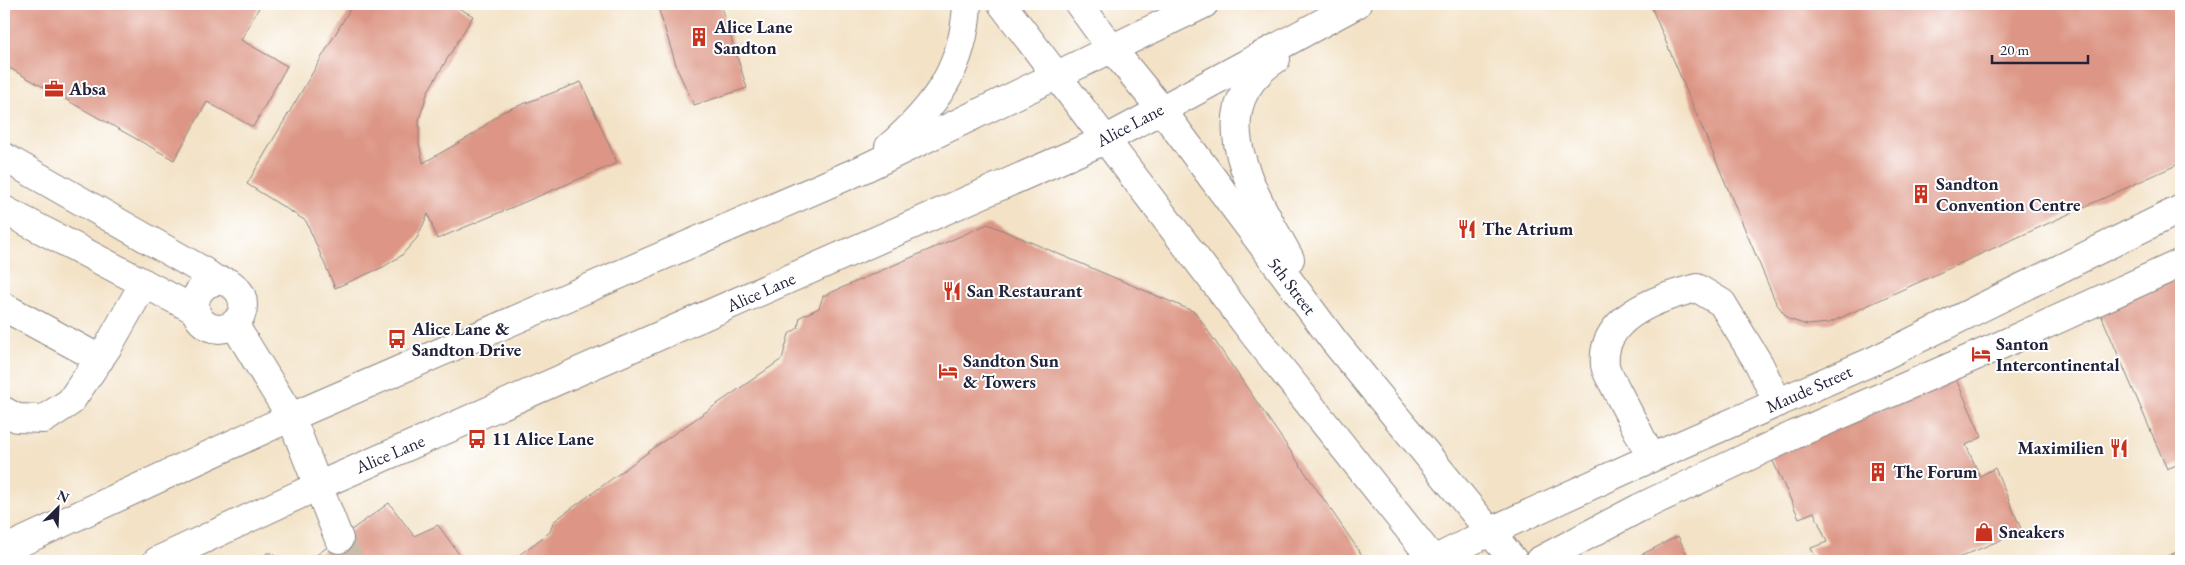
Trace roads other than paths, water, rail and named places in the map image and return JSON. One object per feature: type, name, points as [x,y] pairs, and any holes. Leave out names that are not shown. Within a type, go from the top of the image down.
[{"type":"street","points":[[864,169],[913,126],[943,89],[960,49],[966,26],[967,4]]},
{"type":"street","points":[[1002,4],[1256,337],[1433,561]]},
{"type":"street","name":"5th Street","points":[[1079,4],[1112,49],[1161,109],[1334,342],[1514,561]]},
{"type":"street","points":[[4,550],[291,417],[864,169],[1204,4]]},
{"type":"street","points":[[1334,342],[1267,217],[1247,174],[1239,148],[1236,124],[1238,107],[1243,92],[1259,71],[1327,27],[1350,7]]},
{"type":"street","name":"Alice Lane","points":[[156,561],[320,485],[1105,140],[1350,7]]},
{"type":"street","points":[[4,158],[200,269],[216,281],[232,285],[241,296],[242,312],[234,324],[226,328],[210,328],[203,324],[194,310],[4,210]]},
{"type":"street","name":"Maude Street","points":[[1433,561],[1489,532],[1873,360],[2181,209]]},
{"type":"street","name":"Maude Street","points":[[1539,561],[1639,508],[1794,435],[2002,345],[2181,263]]},
{"type":"street","points":[[194,310],[197,294],[209,283],[216,281]]},
{"type":"street","points":[[4,411],[17,418],[44,419],[70,402],[104,352],[144,283]]},
{"type":"street","points":[[1651,458],[1605,367],[1605,347],[1614,331],[1630,314],[1669,295],[1697,288],[1722,302],[1759,364],[1778,403]]},
{"type":"street","points":[[4,307],[104,352]]},
{"type":"street","points":[[234,324],[291,417],[320,485],[339,539]]},
{"type":"tunnel","points":[[339,539],[350,561]]},
{"type":"place","name":"Alice Lane Sandton","points":[[699,37]]},
{"type":"place","name":"Absa","points":[[54,89]]},
{"type":"place","name":"Sandton Convention Centre","points":[[1921,194]]},
{"type":"place","name":"The Atrium","points":[[1467,229]]},
{"type":"place","name":"San Restaurant","points":[[952,291]]},
{"type":"place","name":"Alice Lane & Sandton Drive","points":[[397,339]]},
{"type":"place","name":"Santon Intercontinental","points":[[1981,354]]},
{"type":"place","name":"Sandton Sun & Towers","points":[[948,371]]},
{"type":"place","name":"11 Alice Lane","points":[[477,439]]},
{"type":"place","name":"Maximilien","points":[[2119,448]]},
{"type":"place","name":"The Forum","points":[[1878,472]]},
{"type":"place","name":"Sneakers","points":[[1984,532]]}]
